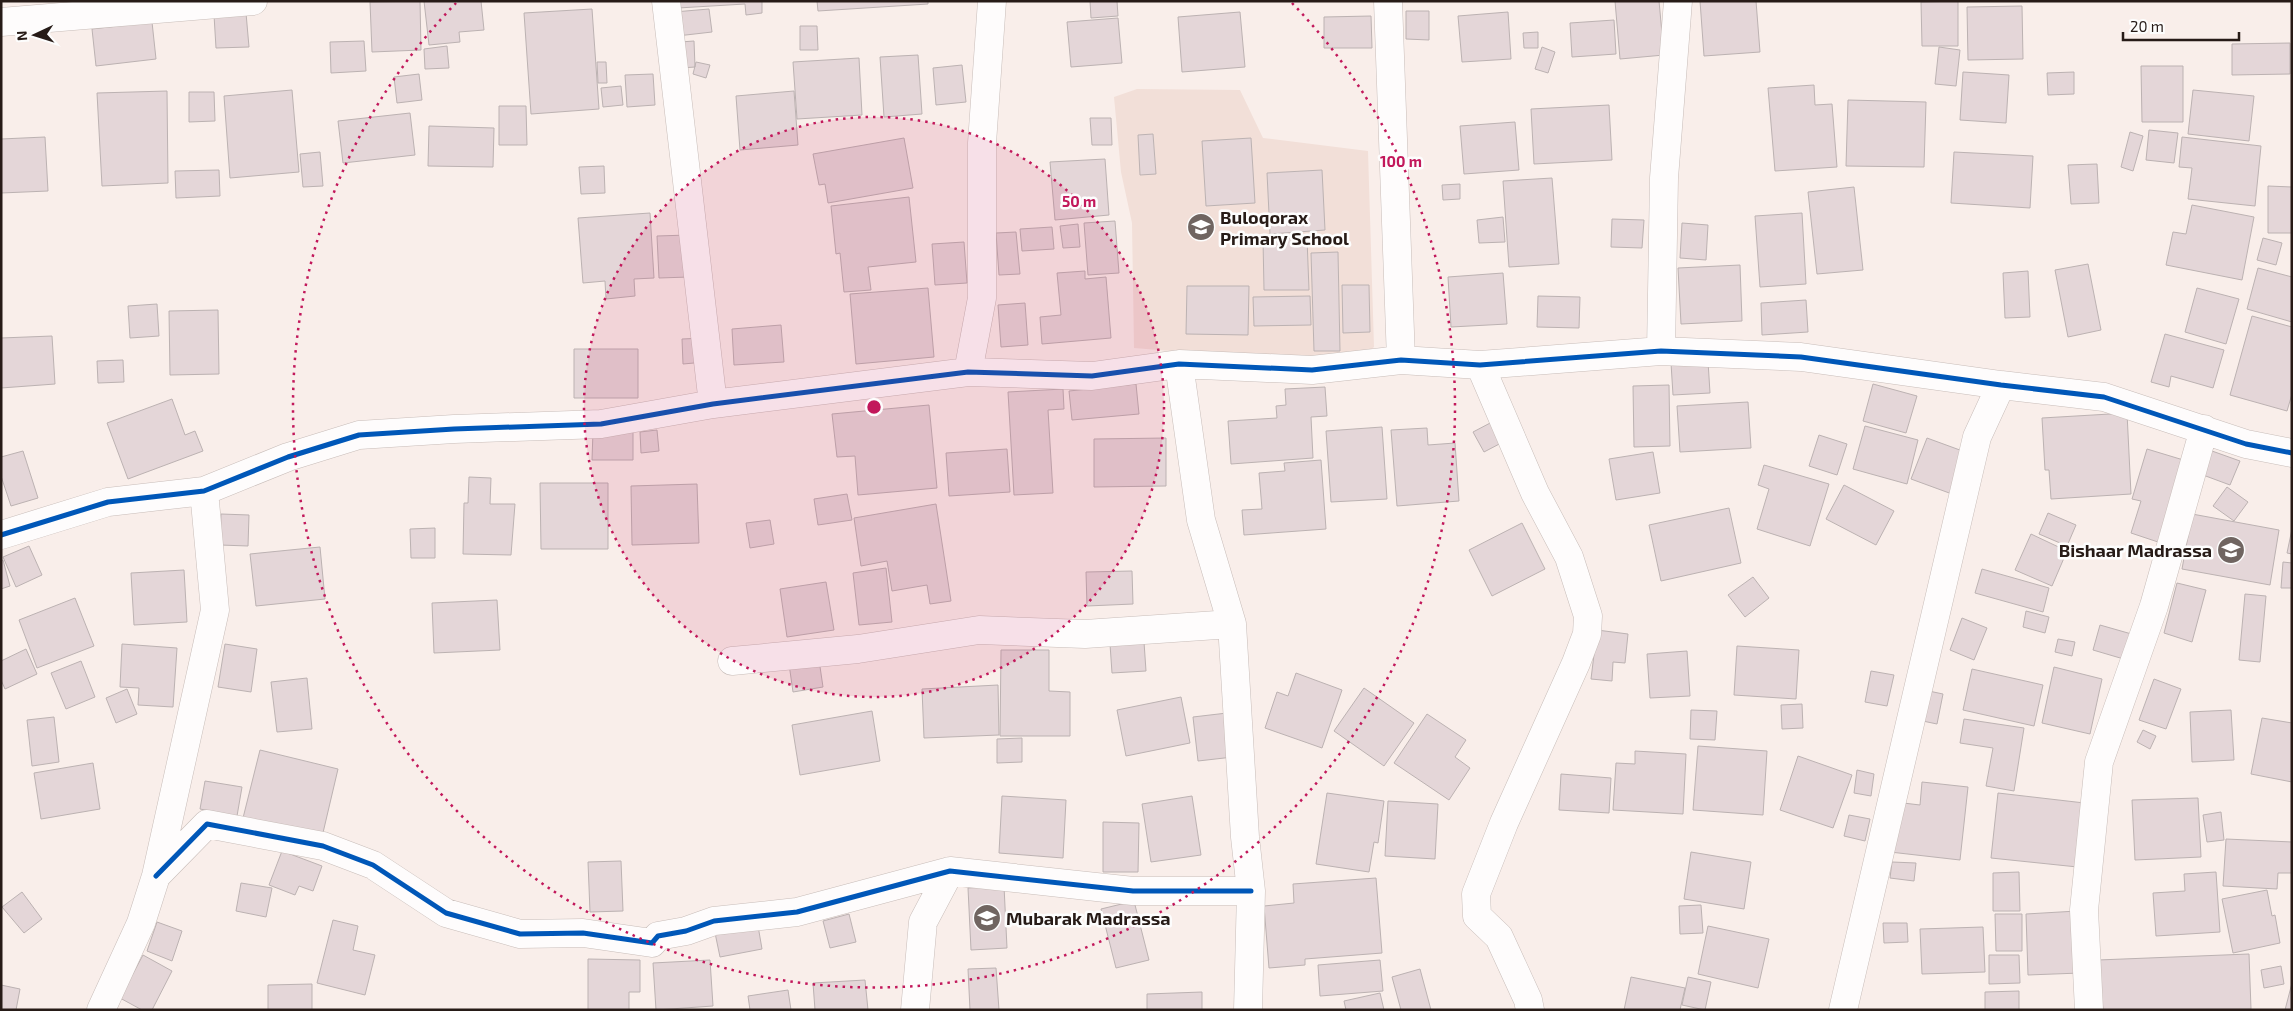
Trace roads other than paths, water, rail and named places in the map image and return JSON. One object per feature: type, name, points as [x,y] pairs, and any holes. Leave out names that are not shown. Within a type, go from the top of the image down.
[{"type":"street","points":[[1,22],[253,1]]},
{"type":"street","points":[[666,1],[713,404]]},
{"type":"street","points":[[968,372],[982,298],[982,143],[992,1]]},
{"type":"street","points":[[1388,1],[1401,360]]},
{"type":"street","points":[[1661,351],[1664,178],[1678,1]]},
{"type":"street","points":[[1,535],[108,502],[204,492],[288,457],[359,435],[454,429],[601,424],[713,404],[968,372],[1092,376],[1180,364],[1312,370],[1401,360],[1480,365],[1661,351],[1801,356],[2001,385],[2104,397],[2246,444],[2292,453]]},
{"type":"street","points":[[1180,364],[1201,520],[1232,624],[1245,837],[1251,891],[1248,1010]]},
{"type":"street","points":[[1480,365],[1535,493],[1569,558],[1588,616],[1587,634],[1573,671],[1504,823],[1476,894],[1477,916],[1499,937],[1530,1010]]},
{"type":"street","points":[[1843,1010],[1977,437],[2001,385]]},
{"type":"street","points":[[2089,1010],[2084,910],[2099,762],[2154,606],[2204,429]]},
{"type":"street","points":[[101,1010],[141,923],[156,876],[215,610],[204,492]]},
{"type":"street","points":[[732,661],[858,649],[979,630],[1085,634],[1232,624]]},
{"type":"street","points":[[156,876],[207,824],[322,846],[373,865],[446,913],[520,934],[583,933],[652,943],[658,936],[686,931],[714,921],[797,912],[950,871],[1133,891],[1251,891]]},
{"type":"street","points":[[915,1010],[923,922],[950,871]]},
{"type":"place","name":"Buloqorax Primary School","points":[[1201,227]]},
{"type":"place","name":"Bishaar Madrassa","points":[[2231,550]]},
{"type":"place","name":"Mubarak Madrassa","points":[[987,918]]}]
